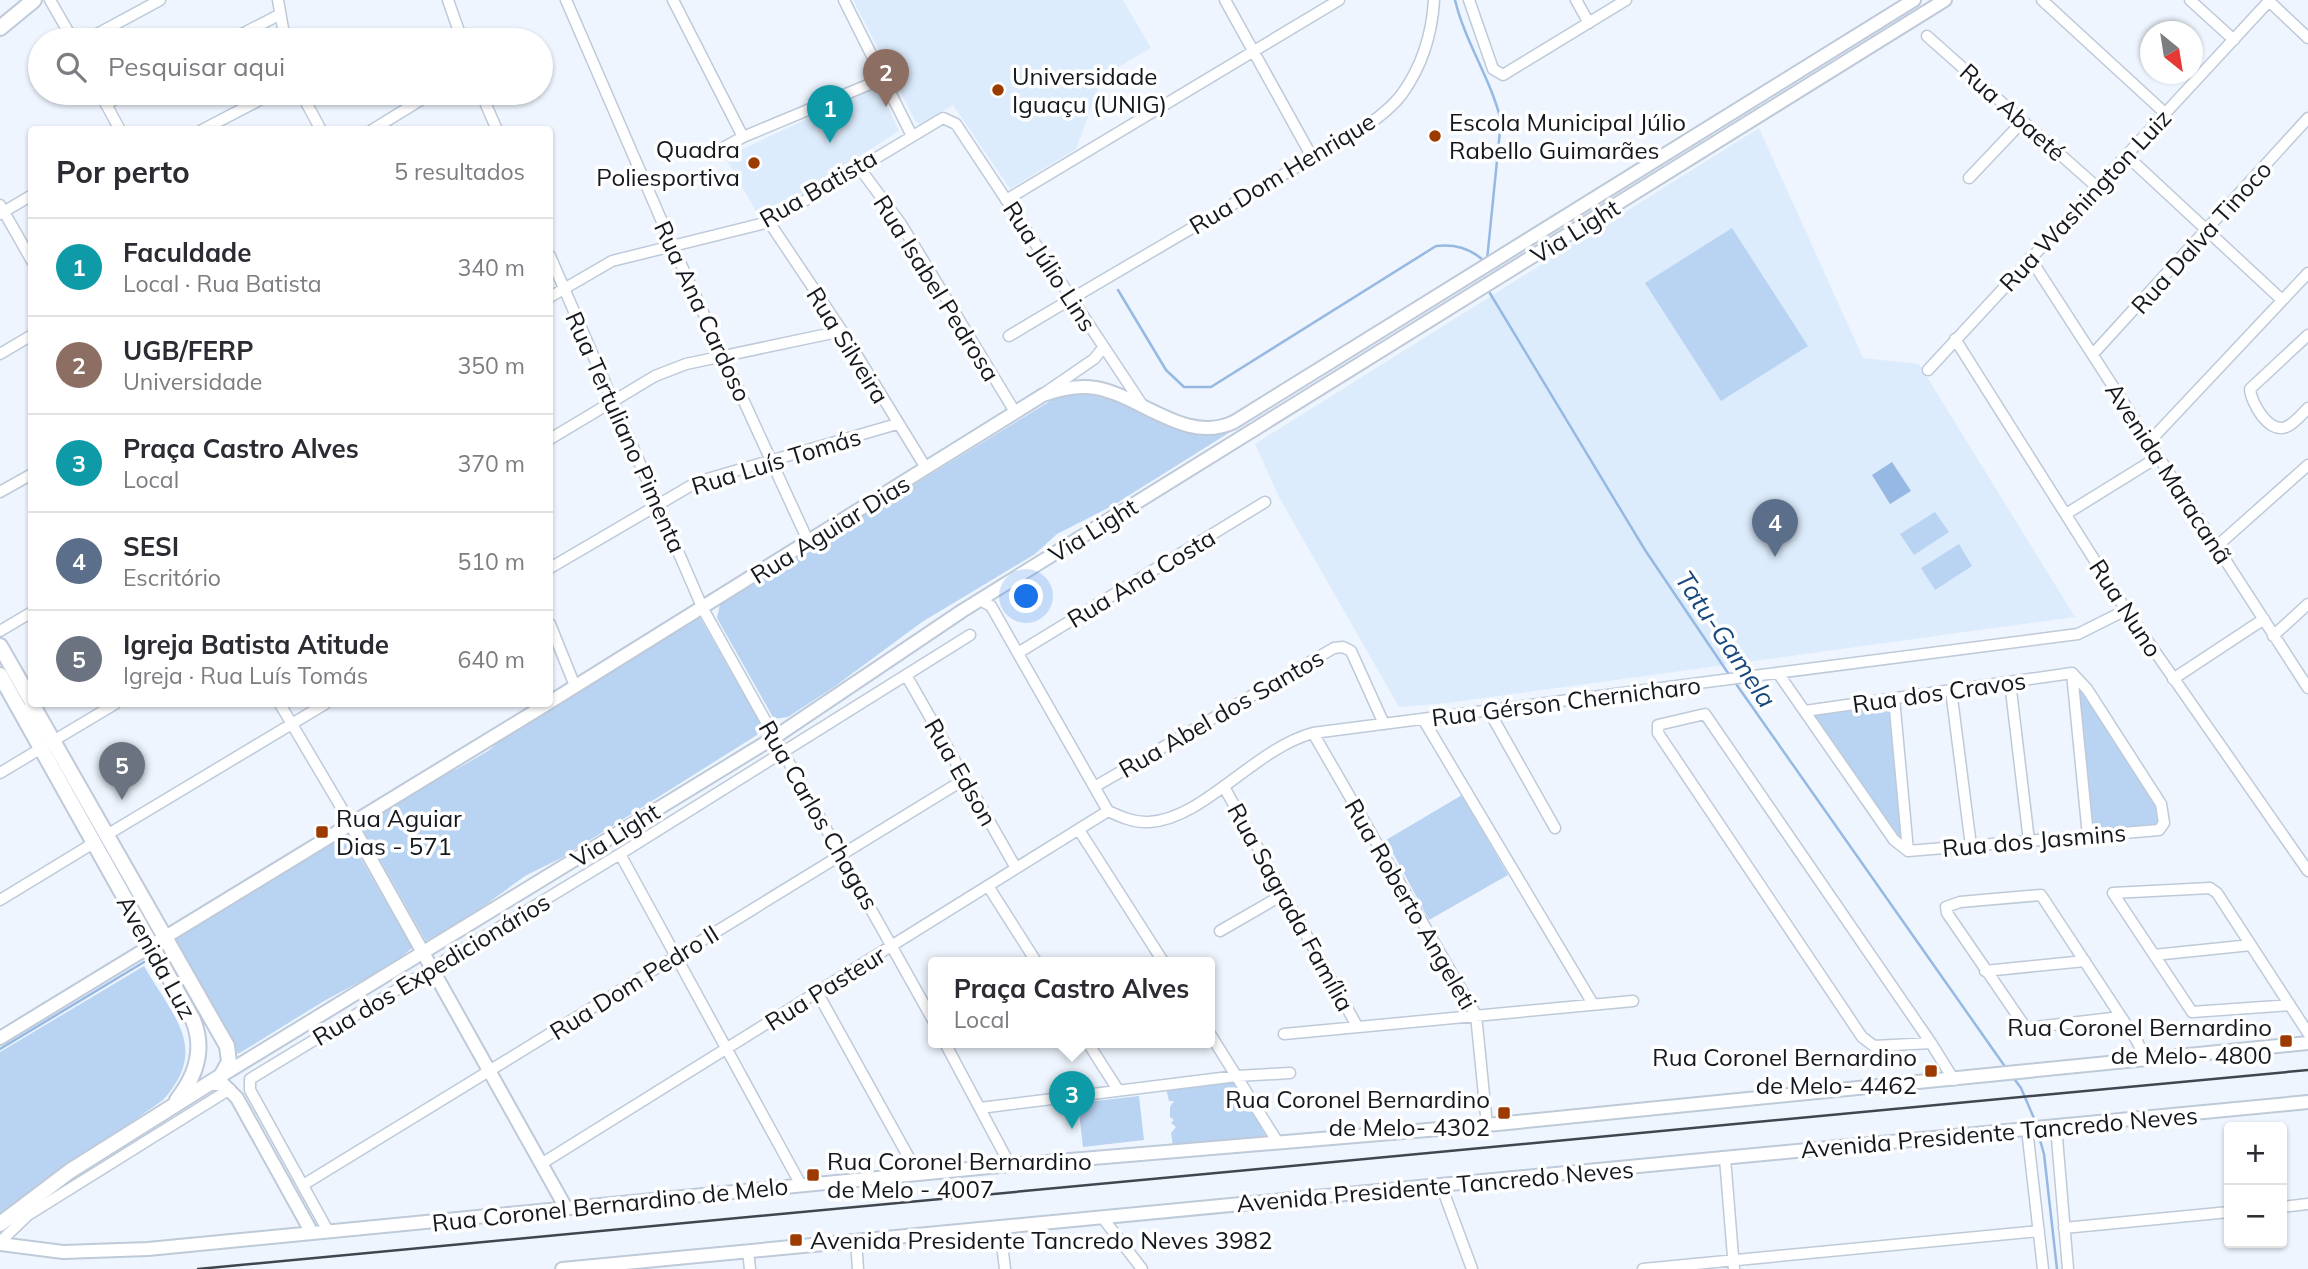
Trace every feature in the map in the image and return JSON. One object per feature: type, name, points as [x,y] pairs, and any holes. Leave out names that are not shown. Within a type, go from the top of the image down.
[{"type":"main road","points":[[0,28],[33,0]]},
{"type":"main road","name":"Via Light","points":[[1043,395],[1072,387],[1091,387],[1194,427],[1229,424],[1914,0]]},
{"type":"main road","name":"Via Light","points":[[207,1084],[775,737],[980,600],[1945,0]]},
{"type":"main road","name":"Rua Aguiar Dias","points":[[553,700],[1043,395]]},
{"type":"main road","name":"Avenida Luz","points":[[0,646],[28,696]]},
{"type":"main road","name":"Avenida Luz","points":[[0,675],[47,745],[193,1020],[200,1044],[191,1079],[169,1109]]},
{"type":"main road","name":"Avenida Luz","points":[[33,707],[47,745]]},
{"type":"main road","name":"Rua Aguiar Dias","points":[[0,1038],[541,707]]},
{"type":"main road","points":[[351,824],[566,1208]]},
{"type":"main road","name":"Avenida Luz","points":[[99,840],[165,936],[228,1049],[228,1065],[221,1076]]},
{"type":"main road","name":"Rua Coronel Bernardino de Melo","points":[[0,1243],[36,1250],[99,1251],[313,1233],[1010,1165],[1488,1125],[2308,1044]]},
{"type":"main road","points":[[0,1224],[47,1186],[207,1084],[219,1083],[230,1089],[313,1233]]},
{"type":"main road","name":"Avenida Presidente Tancredo Neves","points":[[562,1269],[659,1264],[748,1251],[2308,1102]]},
{"type":"street","points":[[50,0],[66,28]]},
{"type":"street","points":[[108,28],[160,0]]},
{"type":"street","points":[[278,0],[282,28]]},
{"type":"street","points":[[448,0],[458,28]]},
{"type":"street","name":"Rua Ana Cardoso","points":[[566,0],[673,247],[809,543]]},
{"type":"street","points":[[673,0],[744,136]]},
{"type":"street","points":[[844,0],[911,134]]},
{"type":"street","points":[[1225,0],[1312,157]]},
{"type":"street","points":[[1006,200],[1339,0]]},
{"type":"street","name":"Rua Dom Henrique","points":[[1009,336],[1362,127],[1401,95],[1427,44],[1434,0]]},
{"type":"street","points":[[1469,0],[1493,69],[1503,75],[1626,0]]},
{"type":"street","points":[[1576,0],[1589,23]]},
{"type":"street","points":[[2042,0],[2166,114]]},
{"type":"street","points":[[2190,0],[2234,40]]},
{"type":"street","points":[[2269,0],[2308,38]]},
{"type":"street","name":"Rua Washington Luiz","points":[[1928,370],[2269,0]]},
{"type":"street","points":[[254,28],[279,15]]},
{"type":"street","name":"Rua Abaeté","points":[[1927,36],[2098,188]]},
{"type":"street","points":[[721,149],[744,136],[882,79]]},
{"type":"street","points":[[107,105],[118,126]]},
{"type":"street","points":[[210,126],[250,105]]},
{"type":"street","points":[[307,105],[319,126]]},
{"type":"street","points":[[378,126],[413,105]]},
{"type":"street","points":[[486,105],[495,126]]},
{"type":"street","name":"Rua Batista","points":[[553,295],[612,261],[769,222],[937,118],[950,119],[956,124]]},
{"type":"street","name":"Rua Dalva Tinoco","points":[[2093,354],[2308,118]]},
{"type":"street","points":[[1969,178],[2023,121]]},
{"type":"street","name":"Rua Júlio Lins","points":[[956,124],[1102,348],[1145,407]]},
{"type":"street","points":[[2127,156],[2282,300]]},
{"type":"street","name":"Rua Isabel Pedrosa","points":[[858,166],[901,224],[1015,412]]},
{"type":"street","points":[[28,197],[1,211],[28,255]]},
{"type":"street","name":"Rua Silveira","points":[[769,222],[842,331],[926,468]]},
{"type":"street","name":"Avenida Maracanã","points":[[2030,258],[2308,688]]},
{"type":"street","name":"Rua Tertuliano Pimenta","points":[[553,264],[703,608]]},
{"type":"street","points":[[2149,442],[2308,273]]},
{"type":"street","points":[[553,437],[655,376],[722,355],[842,331]]},
{"type":"street","points":[[2308,335],[2250,389],[2252,402],[2271,425],[2278,428],[2290,425],[2308,408]]},
{"type":"street","points":[[0,354],[28,337]]},
{"type":"street","name":"Rua Nuno","points":[[1955,339],[2126,610],[2308,871]]},
{"type":"street","name":"Rua Aguiar Dias","points":[[1043,395],[1094,359],[1102,348]]},
{"type":"street","name":"Rua Luís Tomás","points":[[553,566],[697,482],[897,424]]},
{"type":"street","points":[[2066,514],[2158,457]]},
{"type":"street","points":[[2216,547],[2308,465]]},
{"type":"street","points":[[0,492],[28,476]]},
{"type":"street","name":"Rua Ana Costa","points":[[1018,653],[1265,502]]},
{"type":"street","points":[[980,600],[991,606],[1108,811]]},
{"type":"street","points":[[2273,636],[2308,604]]},
{"type":"street","name":"Rua Carlos Chagas","points":[[703,608],[928,1011]]},
{"type":"street","name":"Rua Gérson Chernicharo","points":[[1108,811],[1125,818],[1150,822],[1177,813],[1224,787],[1250,765],[1284,743],[1313,733],[2078,634],[2126,610]]},
{"type":"street","points":[[0,631],[28,614]]},
{"type":"street","points":[[2173,679],[2264,619]]},
{"type":"street","points":[[553,631],[575,686]]},
{"type":"street","name":"Rua dos Expedicionários","points":[[303,1185],[248,1082],[784,753],[970,635]]},
{"type":"street","name":"Rua Abel dos Santos","points":[[1096,786],[1334,648],[1343,647],[1351,652],[1384,724]]},
{"type":"street","points":[[1778,673],[1894,840],[1909,851]]},
{"type":"street","points":[[2073,673],[2088,836]]},
{"type":"street","name":"Rua dos Cravos","points":[[1805,711],[2073,673]]},
{"type":"street","name":"Rua dos Jasmins","points":[[1909,851],[2159,830],[2164,823],[2161,804],[2087,689],[2073,673]]},
{"type":"street","name":"Rua Edson","points":[[906,675],[1016,869]]},
{"type":"street","points":[[2010,682],[2029,841]]},
{"type":"street","points":[[1951,690],[1971,846]]},
{"type":"street","points":[[1894,698],[1909,851]]},
{"type":"street","points":[[0,773],[110,707]]},
{"type":"street","points":[[282,707],[351,824]]},
{"type":"street","points":[[0,900],[320,707]]},
{"type":"street","points":[[1489,711],[1555,828]]},
{"type":"street","points":[[1931,1043],[1874,1046],[1862,1037],[1658,733],[1658,725],[1705,714],[1931,1043],[1954,1080]]},
{"type":"street","points":[[1423,719],[1592,1004]]},
{"type":"street","name":"Rua Roberto Angeleti","points":[[1313,733],[1475,1015],[1488,1125]]},
{"type":"street","name":"Rua Dom Pedro II","points":[[303,1185],[965,779]]},
{"type":"street","name":"Rua Sagrada Família","points":[[1224,787],[1357,1026]]},
{"type":"street","name":"Rua Pasteur","points":[[541,1164],[1108,811]]},
{"type":"street","points":[[1079,830],[1160,957]]},
{"type":"street","points":[[620,854],[801,1185]]},
{"type":"street","points":[[988,886],[1033,957]]},
{"type":"street","points":[[2290,1005],[2196,1014],[2185,1004],[2113,893],[2202,886],[2217,893],[2290,1005],[2306,1030]]},
{"type":"street","points":[[1220,931],[1284,894]]},
{"type":"street","points":[[2121,1017],[2026,1028],[1950,919],[1946,907],[1951,904],[2041,895],[2137,1041],[2145,1059]]},
{"type":"street","points":[[2154,955],[2251,945]]},
{"type":"street","points":[[1986,971],[2085,961]]},
{"type":"street","points":[[817,992],[918,1174]]},
{"type":"street","points":[[1284,1034],[1633,1001]]},
{"type":"street","points":[[1215,1042],[1277,1141]]},
{"type":"street","points":[[948,1048],[1010,1165]]},
{"type":"street","points":[[1091,1048],[1118,1090]]},
{"type":"street","points":[[980,1108],[1237,1076],[1290,1073]]},
{"type":"street","points":[[0,1243],[28,1215],[230,1089]]},
{"type":"street","points":[[2054,1126],[2068,1269]]},
{"type":"street","points":[[2029,1129],[2043,1269]]},
{"type":"street","points":[[1725,1158],[1733,1264]]},
{"type":"street","points":[[303,1185],[328,1231]]},
{"type":"street","points":[[1441,1185],[1472,1269]]},
{"type":"street","points":[[2287,1206],[2308,1204]]},
{"type":"street","points":[[2064,1228],[2224,1212]]},
{"type":"street","points":[[1102,1217],[1142,1269]]},
{"type":"street","points":[[1000,1227],[1005,1269]]},
{"type":"street","points":[[1643,1269],[1733,1264],[2039,1231]]},
{"type":"street","points":[[856,1241],[858,1269]]},
{"type":"street","points":[[748,1251],[750,1269]]},
{"type":"shaded area","name":"Universidade Iguaçu (UNIG)","points":[[853,0],[1123,0],[1151,48],[1103,76],[1076,149],[1010,189],[953,105],[920,124],[916,122]]},
{"type":"shaded area","points":[[878,86],[899,131],[761,220],[725,157]]},
{"type":"shaded area","points":[[1759,128],[1863,358],[1919,364],[2075,617],[1447,703],[1399,707],[1279,497],[1255,444]]},
{"type":"shaded area","points":[[1732,228],[1808,346],[1721,401],[1645,283]]},
{"type":"shaded area","points":[[1077,393],[1098,396],[1192,431],[1235,429],[1112,506],[1057,534],[1035,554],[922,622],[834,687],[788,717],[774,719],[717,618],[720,604],[1055,398]]},
{"type":"shaded area","points":[[1892,462],[1911,491],[1890,504],[1872,475]]},
{"type":"shaded area","points":[[1935,512],[1949,532],[1914,555],[1900,534]]},
{"type":"shaded area","points":[[1959,544],[1972,566],[1935,590],[1921,568]]},
{"type":"shaded area","points":[[699,616],[761,728],[757,735],[563,857],[525,876],[474,913],[426,941],[363,829],[363,822],[438,775],[455,770],[488,751],[518,726]]},
{"type":"shaded area","points":[[2076,677],[2157,805],[2161,815],[2159,830],[2090,834]]},
{"type":"shaded area","points":[[1891,702],[1906,848],[1808,712]]},
{"type":"shaded area","points":[[1462,795],[1508,875],[1429,920],[1386,840]]},
{"type":"shaded area","points":[[346,833],[412,948],[391,965],[324,1001],[238,1054],[173,939]]},
{"type":"shaded area","points":[[144,966],[182,1033],[184,1064],[177,1081],[163,1100],[0,1215],[0,1052]]},
{"type":"shaded area","points":[[1234,1081],[1266,1136],[1173,1146],[1171,1133],[1176,1127],[1171,1123],[1174,1120],[1170,1117],[1170,1107],[1174,1101],[1169,1101],[1166,1088]]},
{"type":"shaded area","points":[[1139,1096],[1144,1140],[1083,1147],[1078,1103]]},
{"type":"waterway","name":"Tatu-Gamela","points":[[1455,0],[1501,121],[1487,260]]},
{"type":"waterway","points":[[1118,290],[1166,370],[1184,387],[1211,387],[1436,246],[1461,248],[1483,260]]},
{"type":"waterway","name":"Tatu-Gamela","points":[[1488,290],[1645,550],[1730,676]]},
{"type":"waterway","name":"Tatu-Gamela","points":[[1734,681],[2006,1068]]},
{"type":"waterway","points":[[0,1049],[144,962]]},
{"type":"waterway","name":"Tatu-Gamela","points":[[2012,1076],[2021,1088],[2036,1123]]},
{"type":"waterway","name":"Tatu-Gamela","points":[[2038,1133],[2044,1154],[2057,1269]]},
{"type":"railway","points":[[198,1269],[2308,1070]]},
{"type":"place","name":"Universidade Iguaçu (UNIG)","points":[[998,90]]},
{"type":"place","name":"UGB/FERP","points":[[886,107]]},
{"type":"place","name":"Escola Municipal Júlio Rabello Guimarães","points":[[1435,136]]},
{"type":"place","name":"Faculdade","points":[[830,143]]},
{"type":"place","name":"Quadra Poliesportiva","points":[[754,163]]},
{"type":"place","name":"SESI","points":[[1775,557]]},
{"type":"place","name":"Igreja Batista Atitude","points":[[122,800]]},
{"type":"place","name":"Rua Aguiar Dias - 571","points":[[322,832]]},
{"type":"place","name":"Rua Coronel Bernardino de Melo- 4800","points":[[2286,1041]]},
{"type":"place","name":"Rua Coronel Bernardino de Melo- 4462","points":[[1931,1071]]},
{"type":"place","name":"Rua Coronel Bernardino de Melo- 4302","points":[[1504,1113]]},
{"type":"place","name":"Praça Castro Alves","points":[[1072,1129]]},
{"type":"place","name":"Rua Coronel Bernardino de Melo - 4007","points":[[813,1175]]},
{"type":"place","name":"Avenida Presidente Tancredo Neves 3982","points":[[796,1240]]}]
